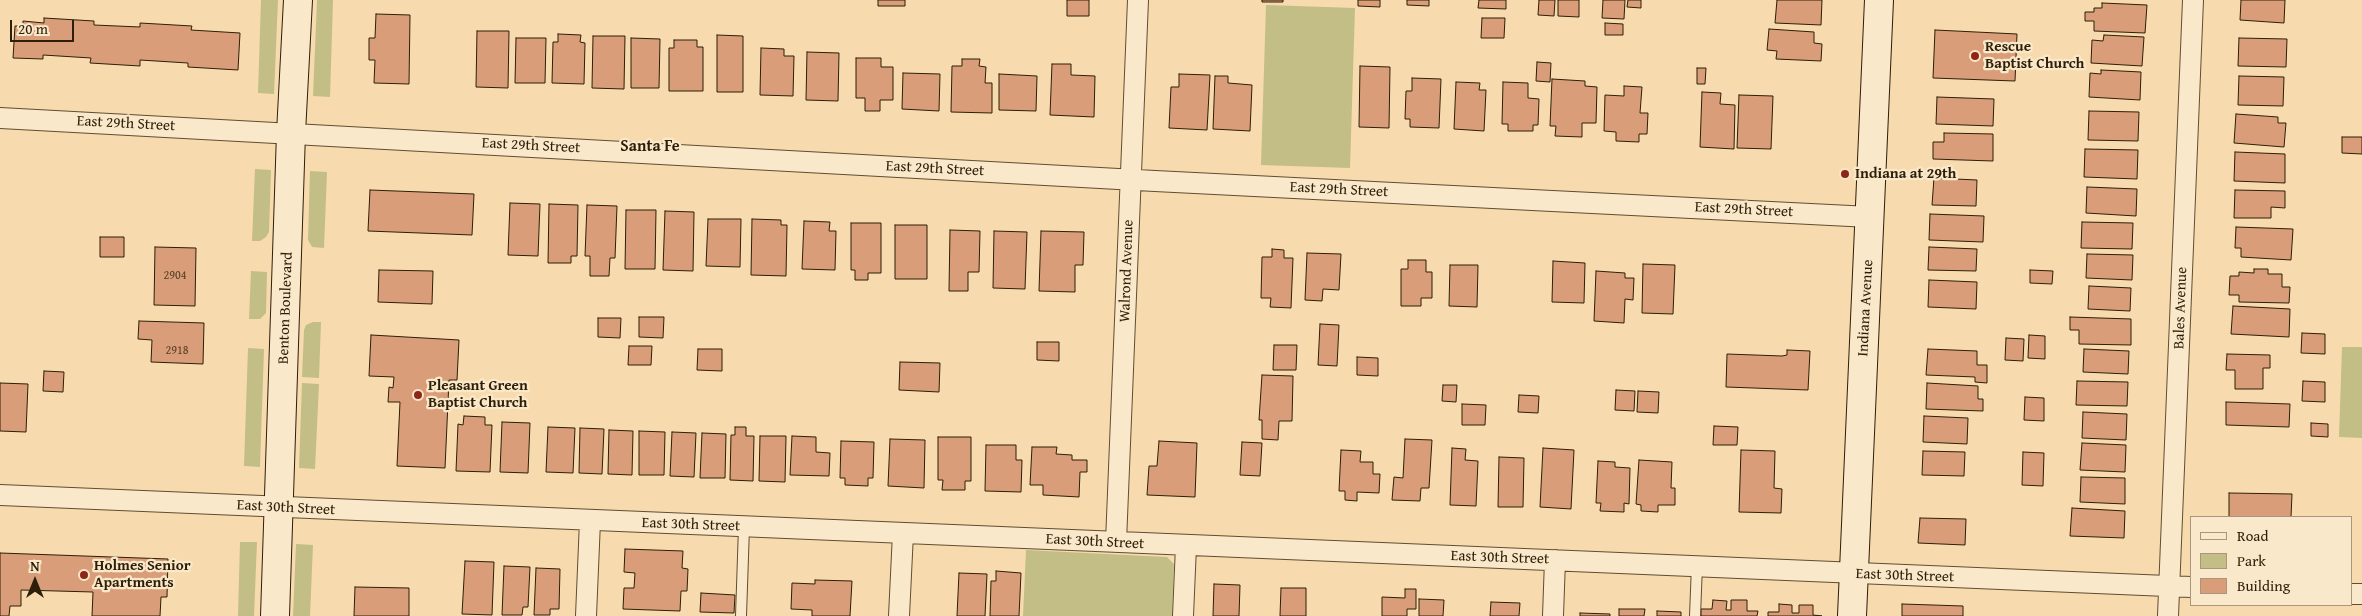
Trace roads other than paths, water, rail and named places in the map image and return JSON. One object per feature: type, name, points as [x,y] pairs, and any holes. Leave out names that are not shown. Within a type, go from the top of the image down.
[{"type":"street","name":"Benton Boulevard","points":[[275,616],[291,133],[298,0]]},
{"type":"street","name":"Walrond Avenue","points":[[1116,542],[1138,0]]},
{"type":"street","name":"Indiana Avenue","points":[[1852,616],[1879,0]]},
{"type":"street","name":"Bales Avenue","points":[[2168,616],[2193,0]]},
{"type":"street","name":"East 29th Street","points":[[0,118],[1131,180],[1870,217]]},
{"type":"street","name":"East 30th Street","points":[[0,495],[2190,587]]},
{"type":"street","points":[[586,616],[590,521]]},
{"type":"street","points":[[900,616],[903,533]]},
{"type":"street","points":[[1183,616],[1186,546]]},
{"type":"street","points":[[1553,616],[1555,560]]},
{"type":"lane","points":[[741,616],[744,527]]},
{"type":"lane","points":[[1695,616],[1697,565]]},
{"type":"place","name":"Rescue Baptist Church","points":[[1975,56]]},
{"type":"place","name":"Indiana at 29th","points":[[1845,174]]},
{"type":"place","name":"Pleasant Green Baptist Church","points":[[418,395]]},
{"type":"place","name":"Holmes Senior Apartments","points":[[84,575]]},
{"type":"district","name":"Santa Fe","points":[[650,147]]}]
